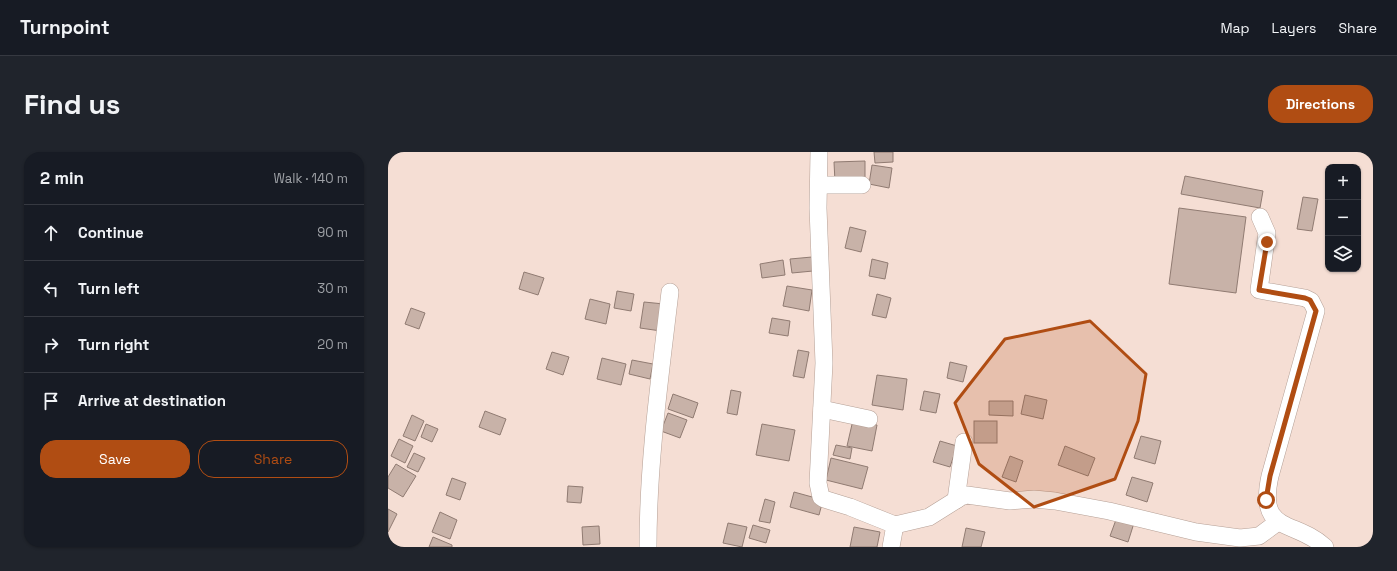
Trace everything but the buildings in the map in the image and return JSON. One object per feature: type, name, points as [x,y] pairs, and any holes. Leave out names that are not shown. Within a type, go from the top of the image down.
[{"type":"street","points":[[819,152],[824,363],[818,468],[821,497],[895,525],[929,517],[967,495],[1010,500],[1043,500],[1109,511],[1196,532],[1240,538],[1259,536],[1278,522]]},
{"type":"street","points":[[819,185],[862,185]]},
{"type":"street","points":[[1260,217],[1267,232],[1259,290],[1305,298],[1310,300],[1316,311],[1267,489],[1266,500],[1271,512],[1278,522],[1325,547]]},
{"type":"street","points":[[648,547],[648,498],[653,432],[670,292]]},
{"type":"street","points":[[822,409],[869,419]]},
{"type":"street","points":[[956,500],[964,442]]},
{"type":"street","points":[[891,547],[895,525]]},
{"type":"highlighted area","points":[[1090,321],[1146,374],[1138,421],[1115,479],[1034,507],[979,464],[955,403],[1005,339]]},
{"type":"route","points":[[1266,500],[1270,476],[1316,311],[1310,300],[1305,298],[1259,290],[1267,242]]}]
